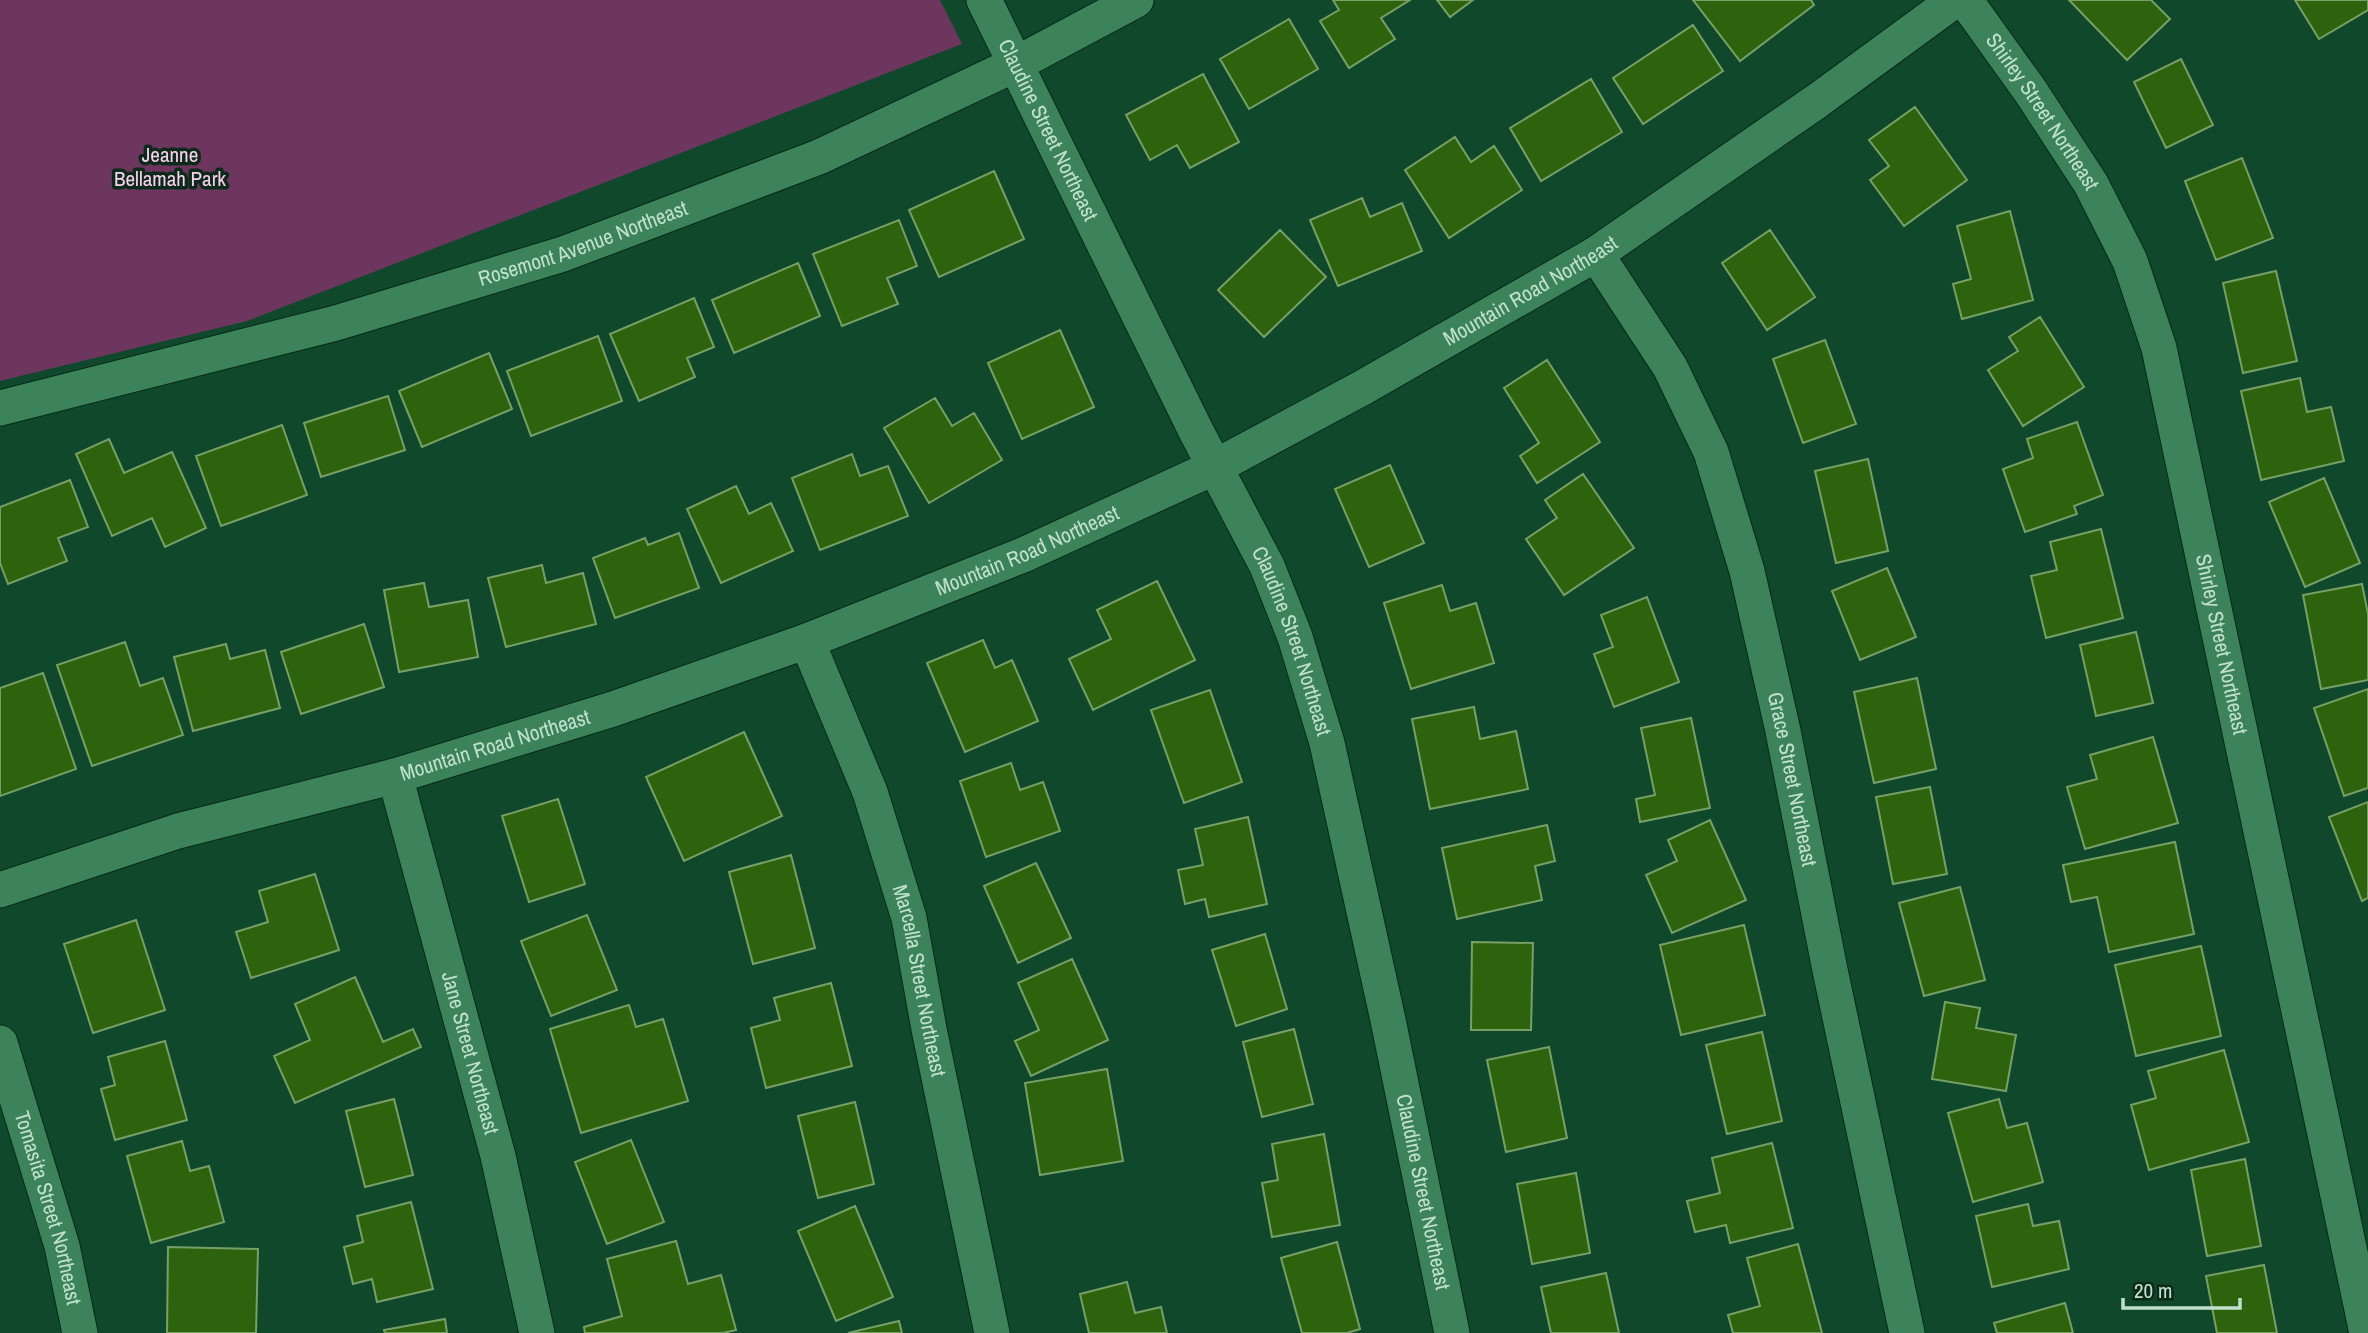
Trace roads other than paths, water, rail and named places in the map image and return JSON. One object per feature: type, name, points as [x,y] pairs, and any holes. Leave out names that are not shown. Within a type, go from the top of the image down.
[{"type":"street","name":"Claudine Street Northeast","points":[[984,0],[1215,467],[1267,566],[1295,637],[1327,743],[1388,1020],[1452,1333]]},
{"type":"street","name":"Rosemont Avenue Northeast","points":[[0,408],[336,323],[563,254],[819,157],[1017,64],[1136,0]]},
{"type":"street","name":"Mountain Road Northeast","points":[[0,890],[178,831],[395,776],[613,709],[807,641],[1023,555],[1215,467],[1374,381],[1596,254],[1817,101],[1955,0]]},
{"type":"street","name":"Shirley Street Northeast","points":[[1965,0],[2031,92],[2091,184],[2130,261],[2159,348],[2367,1333]]},
{"type":"street","name":"Grace Street Northeast","points":[[1596,254],[1670,367],[1711,452],[1747,571],[1783,731],[1830,970],[1907,1333]]},
{"type":"street","name":"Marcella Street Northeast","points":[[807,641],[870,792],[909,918],[929,1029],[992,1333]]},
{"type":"street","name":"Jane Street Northeast","points":[[395,776],[498,1156],[537,1333]]},
{"type":"street","name":"Tomasita Street Northeast","points":[[0,1043],[62,1246],[80,1333]]},
{"type":"park label","name":"Jeanne Bellamah Park","points":[[170,167]]}]
